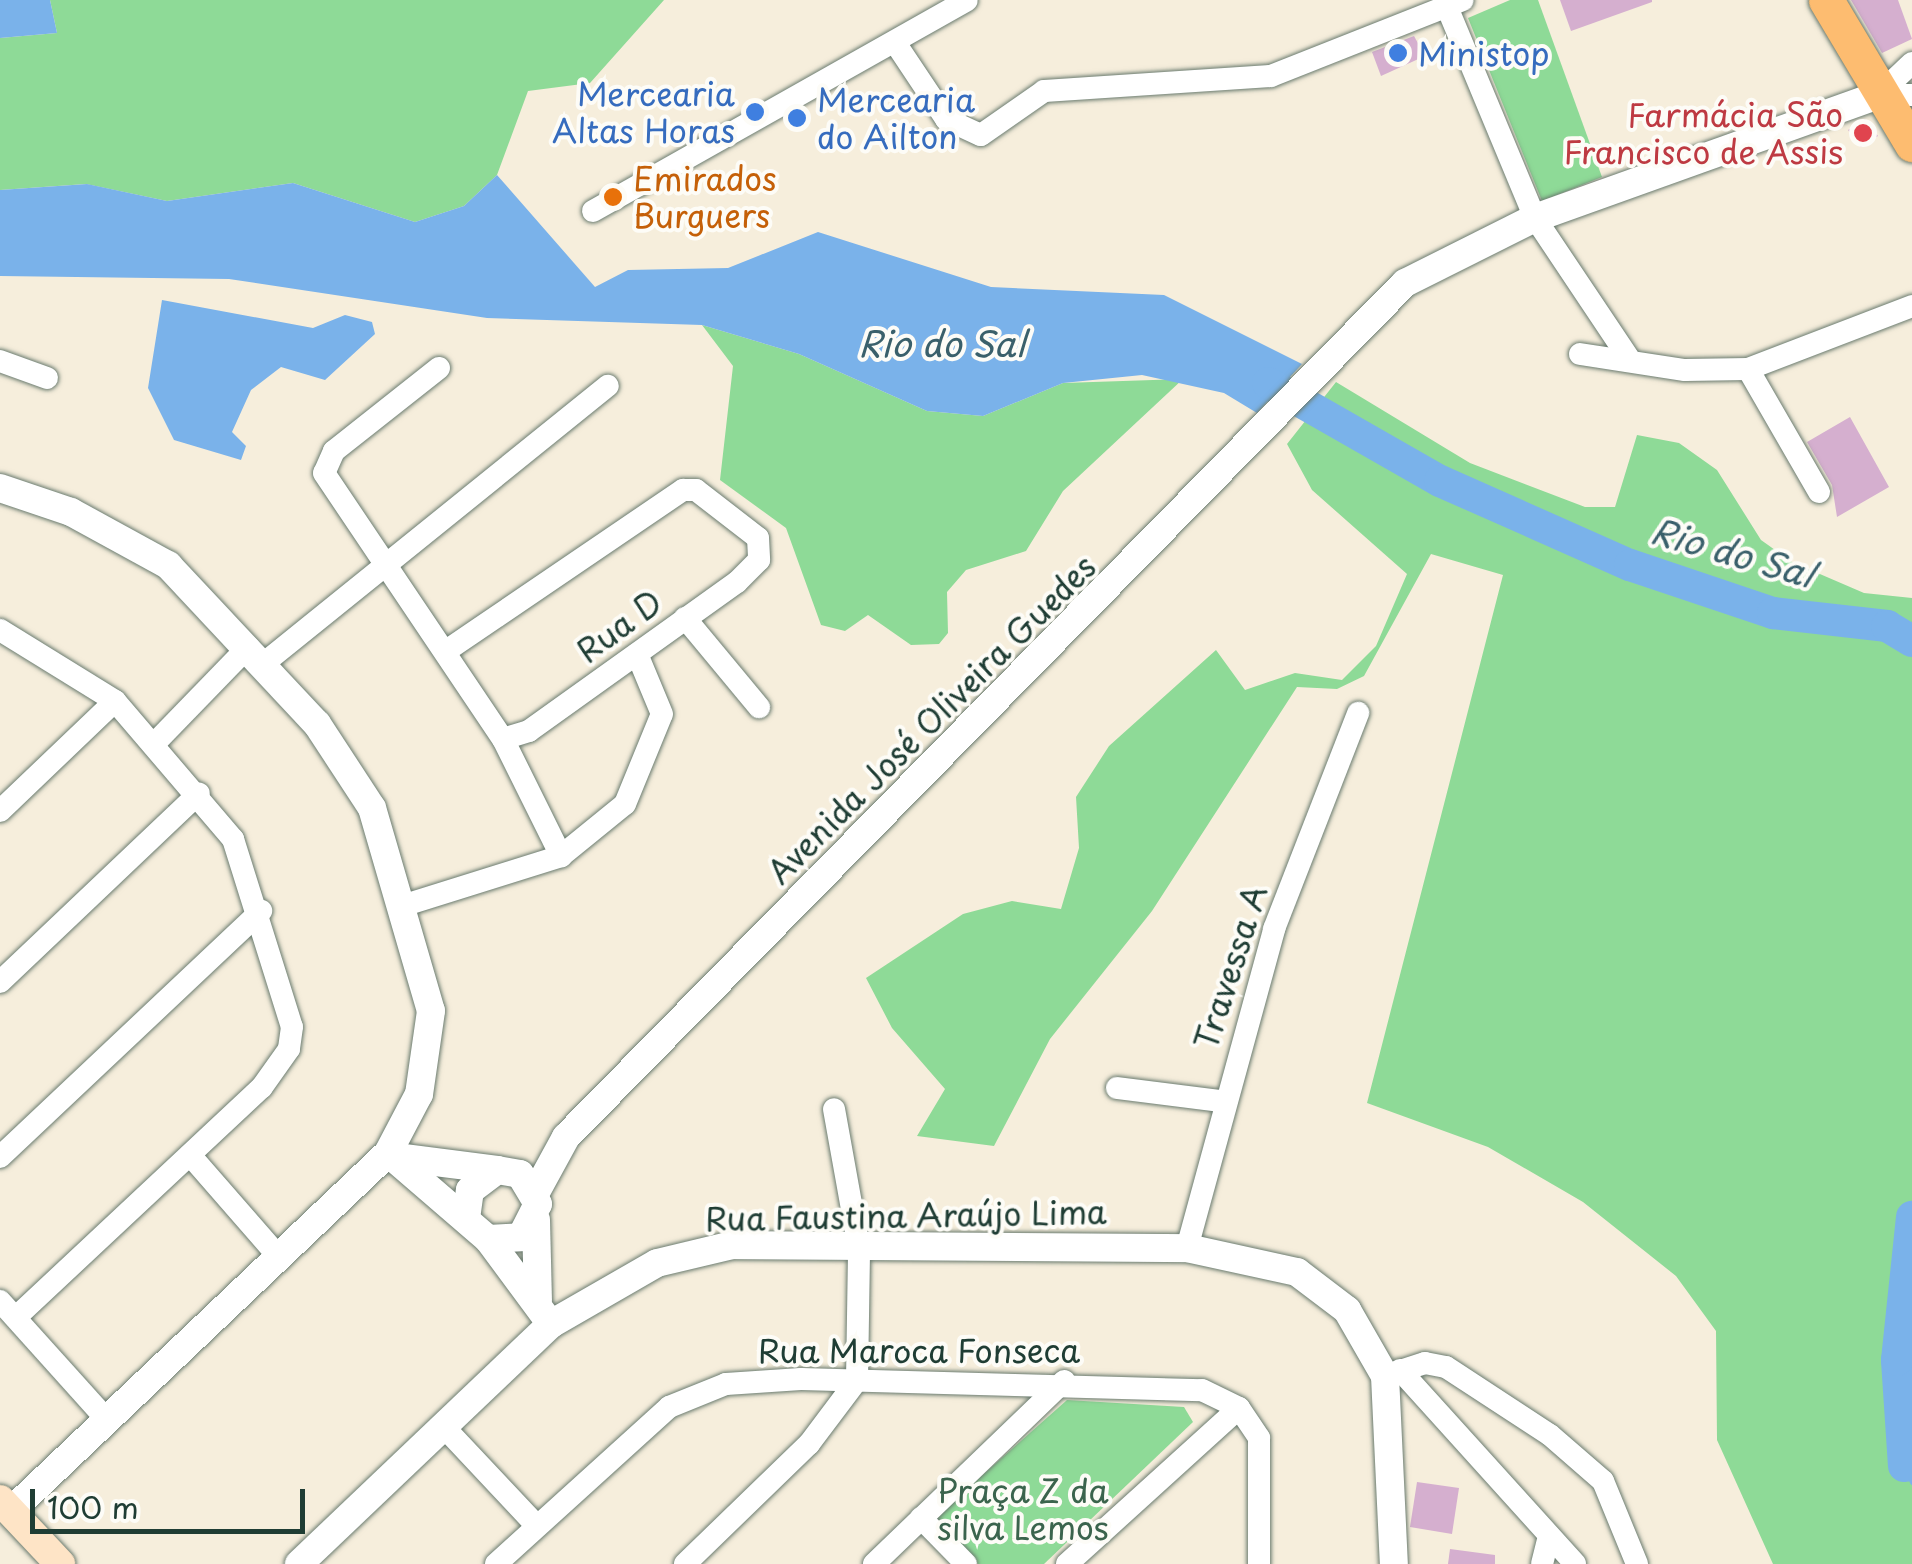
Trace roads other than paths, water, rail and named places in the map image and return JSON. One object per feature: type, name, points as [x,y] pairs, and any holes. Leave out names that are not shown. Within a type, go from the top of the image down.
[{"type":"main road","points":[[1826,0],[1895,95],[1912,144]]},
{"type":"main road","points":[[4,1513],[34,1564]]},
{"type":"main road","points":[[4,1513],[60,1564]]},
{"type":"street","points":[[593,210],[898,46],[968,0]]},
{"type":"street","points":[[898,46],[938,110],[967,134],[981,135],[1044,91],[1271,76],[1455,3],[1535,218],[1628,358]]},
{"type":"street","points":[[1895,95],[1912,62]]},
{"type":"street","name":"Avenida José Oliveira Guedes","points":[[503,1170],[566,1138],[1259,437],[1340,346],[1405,283],[1535,218],[1895,95]]},
{"type":"street","points":[[1580,354],[1628,358],[1685,370],[1748,369],[1912,306]]},
{"type":"street","points":[[0,361],[47,378]]},
{"type":"street","points":[[439,368],[324,468],[383,564],[503,739],[561,856]]},
{"type":"street","points":[[1748,369],[1819,492]]},
{"type":"street","points":[[155,743],[256,655],[383,564],[608,386]]},
{"type":"street","points":[[0,488],[71,512],[168,565],[256,655],[348,764],[405,905],[430,1045],[418,1094],[391,1155],[278,1256],[108,1421],[4,1513]]},
{"type":"street","name":"Rua D","points":[[446,651],[678,493],[696,490],[762,549],[751,570],[637,654],[515,740],[503,739]]},
{"type":"street","points":[[685,618],[759,707]]},
{"type":"street","points":[[1,631],[115,701],[199,794],[233,839],[261,910],[289,1006],[289,1050],[190,1156],[8,1309],[108,1421]]},
{"type":"street","points":[[405,905],[561,856],[616,813],[641,778],[662,709],[637,654]]},
{"type":"street","points":[[0,811],[115,701]]},
{"type":"street","name":"Travessa A","points":[[1187,1248],[1220,1101],[1358,713]]},
{"type":"street","points":[[0,982],[199,794]]},
{"type":"street","points":[[0,1157],[261,910]]},
{"type":"street","points":[[1117,1088],[1220,1101]]},
{"type":"street","points":[[685,1564],[808,1444],[857,1380],[859,1248],[834,1108]]},
{"type":"street","name":"Avenida José Oliveira Guedes","points":[[536,1206],[566,1138]]},
{"type":"street","points":[[391,1155],[503,1170],[536,1206],[544,1312]]},
{"type":"street","points":[[391,1155],[467,1212],[544,1312]]},
{"type":"street","points":[[190,1156],[278,1256]]},
{"type":"street","points":[[467,1212],[470,1190],[503,1170]]},
{"type":"street","points":[[488,1239],[521,1237],[536,1206]]},
{"type":"street","name":"Rua Faustina Araújo Lima","points":[[299,1564],[443,1426],[544,1312],[686,1254],[859,1248],[1187,1248],[1263,1258],[1313,1282],[1347,1310],[1392,1373],[1394,1564]]},
{"type":"street","points":[[1392,1373],[1425,1363],[1458,1373],[1594,1470],[1638,1564]]},
{"type":"street","points":[[1392,1373],[1488,1457],[1575,1564]]},
{"type":"street","name":"Rua Maroca Fonseca","points":[[496,1564],[648,1422],[694,1394],[751,1381],[1181,1386],[1240,1408]]},
{"type":"street","points":[[874,1564],[1064,1382]]},
{"type":"street","points":[[1067,1564],[1240,1408],[1262,1449],[1259,1564]]},
{"type":"street","points":[[443,1426],[536,1526]]},
{"type":"street","points":[[921,1518],[966,1564]]},
{"type":"street","points":[[1542,1564],[1549,1536]]},
{"type":"water","points":[[0,0],[50,0],[57,33],[0,38]]},
{"type":"water","name":"Rio do Sal","points":[[497,175],[595,287],[628,270],[728,268],[818,232],[991,287],[1164,295],[1302,364],[1257,413],[1224,393],[1142,375],[1063,383],[983,416],[927,411],[799,354],[702,325],[487,318],[229,279],[0,276],[0,190],[87,184],[167,201],[293,183],[415,222],[464,206]]},
{"type":"water","points":[[162,300],[313,328],[345,315],[372,322],[375,334],[325,380],[281,367],[251,390],[232,432],[246,446],[241,460],[174,440],[148,388]]},
{"type":"waterway","name":"Rio do Sal","points":[[1268,383],[1440,481],[1630,565],[1773,613],[1887,626],[1912,641]]},
{"type":"waterway","name":"Rio do Sal","points":[[1904,1466],[1897,1360],[1912,1217]]},
{"type":"waterway","points":[[1904,1466],[1912,1482]]},
{"type":"place","name":"Ministop","points":[[1398,53]]},
{"type":"place","name":"Mercearia Altas Horas","points":[[755,112]]},
{"type":"place","name":"Mercearia do Ailton","points":[[797,118]]},
{"type":"place","name":"Farmácia São Francisco de Assis","points":[[1863,133]]},
{"type":"place","name":"Emirados Burguers","points":[[613,197]]},
{"type":"park label","name":"Praça Z da silva Lemos","points":[[1023,1510]]}]
